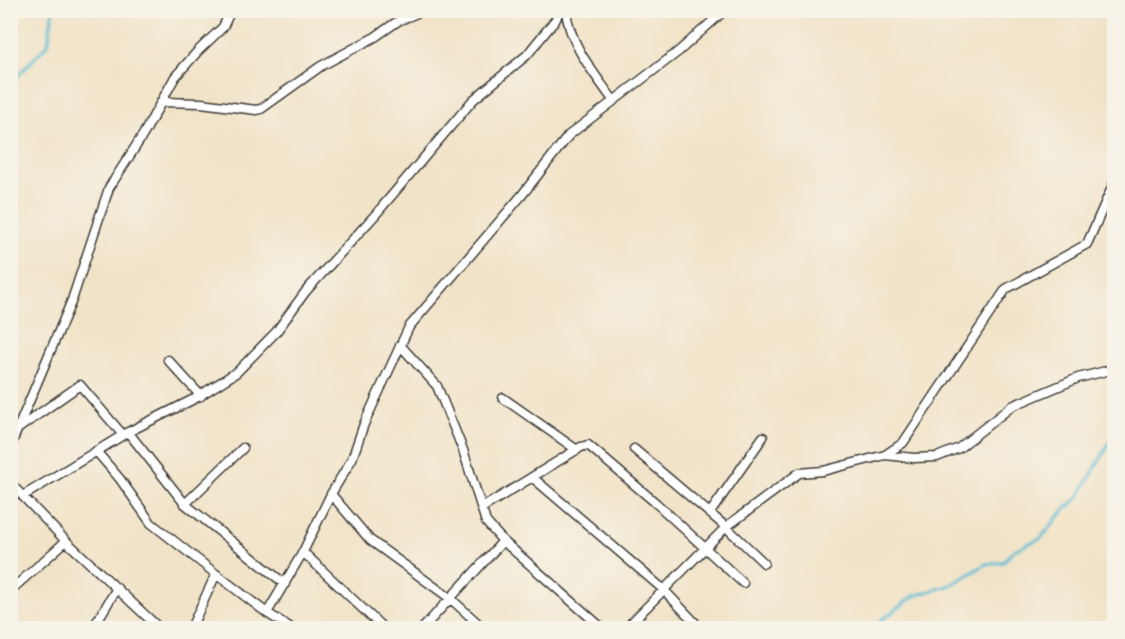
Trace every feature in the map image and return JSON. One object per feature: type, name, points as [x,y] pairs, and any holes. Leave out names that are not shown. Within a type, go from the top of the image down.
[{"type":"street","points":[[10,447],[20,428],[72,300],[109,188],[143,135],[175,77],[193,55],[223,27],[231,10]]},
{"type":"street","points":[[162,102],[261,109],[321,66],[375,38],[398,21],[424,10]]},
{"type":"street","points":[[23,496],[125,433],[201,396],[237,372],[276,332],[306,291],[376,214],[473,100],[527,55],[556,19],[559,10]]},
{"type":"street","points":[[566,10],[567,20],[577,47],[613,100]]},
{"type":"street","points":[[267,613],[303,552],[331,494],[352,459],[364,424],[409,327],[522,195],[569,135],[679,51],[725,10]]},
{"type":"street","points":[[626,628],[726,526],[799,473],[823,471],[885,455],[903,443],[1006,289],[1087,244],[1114,183]]},
{"type":"street","points":[[400,345],[436,386],[463,450],[486,522],[503,541],[602,628]]},
{"type":"street","points":[[168,360],[201,396]]},
{"type":"street","points":[[885,455],[914,459],[937,457],[959,448],[1012,406],[1078,378],[1114,369]]},
{"type":"street","points":[[20,428],[80,385],[125,433],[185,504],[285,584]]},
{"type":"street","points":[[503,398],[577,450]]},
{"type":"street","points":[[710,513],[763,437]]},
{"type":"street","points":[[482,508],[585,445],[591,447],[743,583]]},
{"type":"street","points":[[185,504],[243,448]]},
{"type":"street","points":[[634,449],[726,526],[764,563]]},
{"type":"street","points":[[96,451],[120,479],[150,524],[267,613],[291,628]]},
{"type":"street","points":[[532,477],[664,590],[700,628]]},
{"type":"street","points":[[10,483],[66,541],[159,628]]},
{"type":"street","points":[[331,494],[370,540],[451,598],[483,628]]},
{"type":"street","points":[[11,592],[66,541]]},
{"type":"street","points":[[423,628],[503,541]]},
{"type":"street","points":[[303,552],[383,628]]},
{"type":"street","points":[[191,628],[216,574]]},
{"type":"street","points":[[93,628],[117,588]]},
{"type":"waterway","points":[[10,84],[48,44],[53,10]]},
{"type":"waterway","points":[[871,628],[914,596],[951,585],[986,564],[1003,562],[1014,550],[1041,538],[1064,510],[1078,498],[1114,435]]}]
